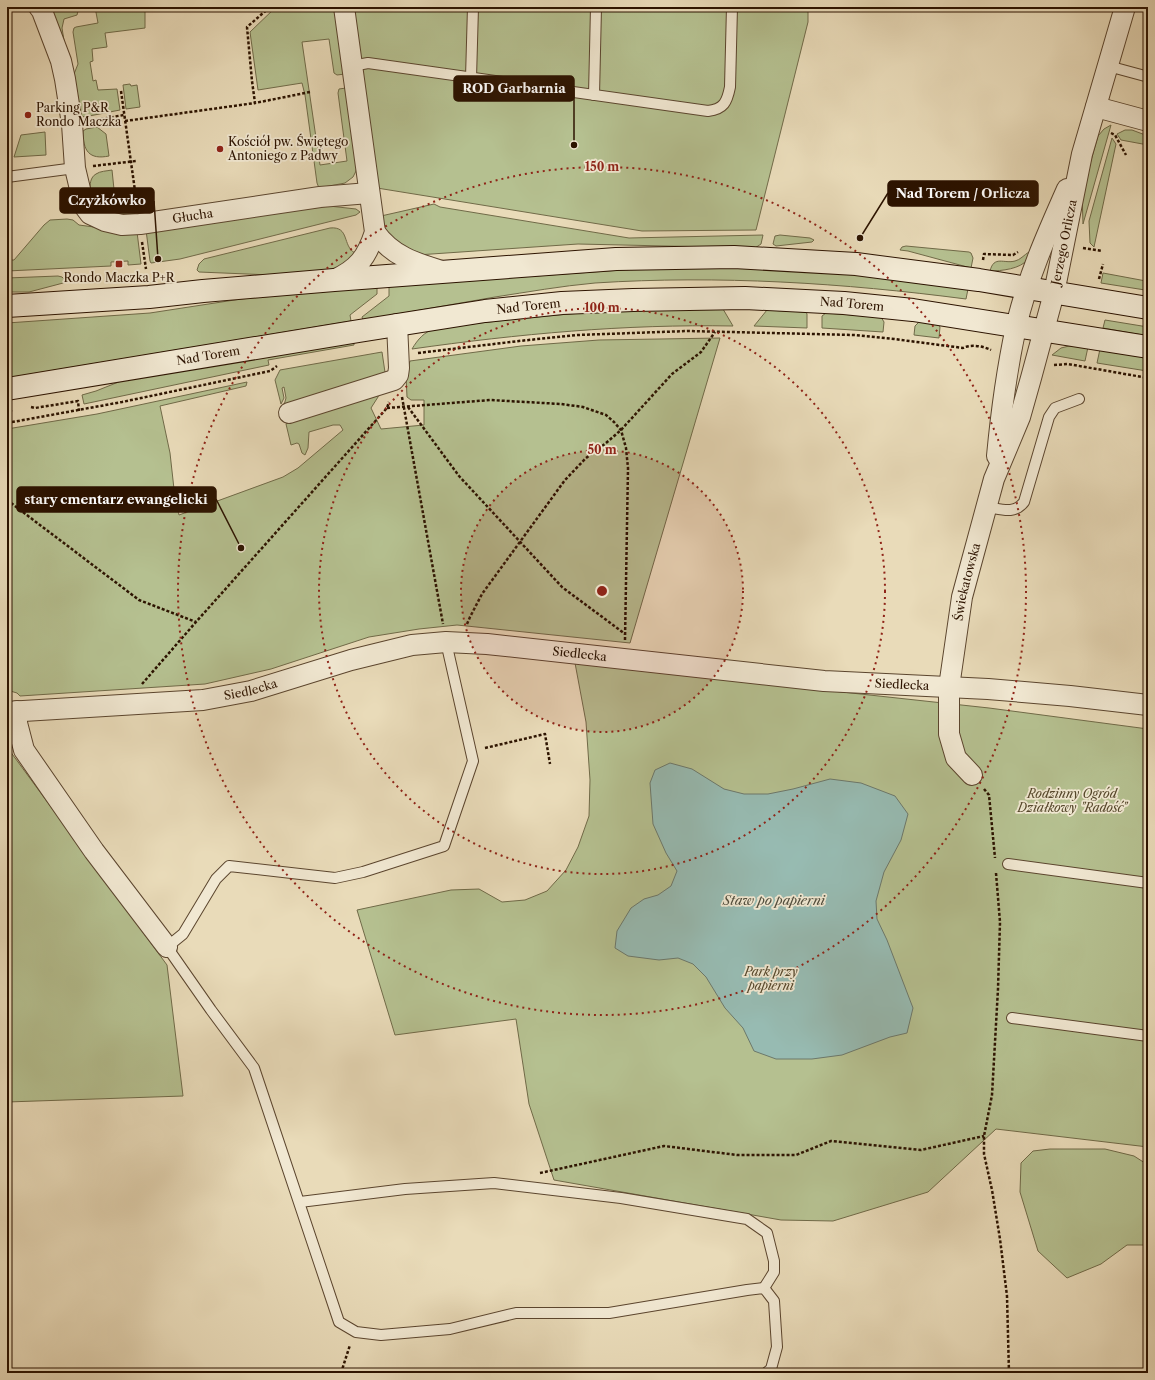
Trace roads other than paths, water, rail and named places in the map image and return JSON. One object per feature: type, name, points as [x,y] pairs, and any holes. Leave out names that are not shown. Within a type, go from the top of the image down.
[{"type":"main road","points":[[7,306],[149,297],[203,291],[442,271],[616,259],[734,257],[844,263],[930,273],[1148,308]]},
{"type":"main road","name":"Nad Torem","points":[[10,399],[397,324],[485,311],[562,303],[641,299],[774,299],[844,303],[913,310],[1148,347]]},
{"type":"street","points":[[334,280],[348,273],[359,264],[371,243],[374,232],[344,7]]},
{"type":"street","name":"Jerzego Orlicza","points":[[1044,330],[1054,293],[1082,154],[1125,7]]},
{"type":"street","name":"Głucha","points":[[41,8],[61,61],[72,124],[75,168],[84,206],[90,214],[106,221],[122,225],[140,224],[320,197],[369,193]]},
{"type":"street","points":[[1096,107],[1148,121]]},
{"type":"street","name":"Jerzego Orlicza","points":[[1027,288],[1054,218],[1082,154]]},
{"type":"street","points":[[374,232],[382,242],[392,250],[412,262],[442,271]]},
{"type":"street","name":"Świekatowska","points":[[972,775],[956,758],[949,734],[949,687],[962,597],[994,479],[1001,414],[1010,357],[1027,288]]},
{"type":"street","points":[[289,413],[394,380],[398,375],[399,362],[397,324]]},
{"type":"street","name":"Świekatowska","points":[[994,479],[1020,417],[1044,330]]},
{"type":"street","name":"Siedlecka","points":[[166,947],[94,852],[24,750],[17,723],[12,711],[123,706],[203,700],[251,691],[351,660],[412,645],[454,642],[824,681],[949,687],[1070,696],[1148,705]]},
{"type":"lane","points":[[471,78],[473,7]]},
{"type":"lane","points":[[594,95],[596,7]]},
{"type":"lane","points":[[352,66],[368,63],[708,111],[716,110],[723,106],[728,98],[730,87],[732,7]]},
{"type":"lane","points":[[1108,66],[1145,76]]},
{"type":"lane","points":[[7,177],[75,168]]},
{"type":"lane","points":[[987,507],[1012,510],[1020,508],[1024,502],[1049,417],[1055,408],[1078,399]]},
{"type":"lane","points":[[454,642],[473,761],[444,846],[363,872],[335,878],[229,866],[216,880],[183,934],[166,947],[210,1010],[254,1068],[339,1322],[356,1332],[381,1335],[450,1329],[516,1313],[609,1312],[764,1288]]},
{"type":"lane","points":[[1008,864],[1148,883]]},
{"type":"lane","points":[[1012,1018],[1148,1036]]},
{"type":"lane","points":[[300,1202],[405,1189],[494,1183],[621,1198],[747,1219],[767,1233],[774,1261],[774,1272],[764,1288]]},
{"type":"lane","points":[[764,1288],[774,1301],[777,1347],[771,1369],[766,1373]]},
{"type":"water","name":"Staw po papierni","points":[[670,763],[692,769],[724,789],[744,794],[768,794],[830,779],[861,783],[895,796],[908,814],[901,840],[884,872],[876,901],[877,919],[887,940],[913,1008],[907,1033],[890,1037],[842,1055],[812,1059],[776,1059],[754,1051],[743,1028],[725,1008],[706,977],[693,964],[678,958],[659,960],[628,956],[615,948],[617,931],[631,908],[644,899],[658,895],[671,886],[677,871],[666,853],[653,824],[650,783],[655,770]]},
{"type":"place","name":"Parking P&R Rondo Maczka","points":[[28,115]]},
{"type":"place","name":"ROD Garbarnia","points":[[574,145]]},
{"type":"place","name":"Kościół pw. Świętego Antoniego z Padwy","points":[[220,149]]},
{"type":"place","name":"Nad Torem / Orlicza","points":[[860,238]]},
{"type":"place","name":"Czyżkówko","points":[[158,259]]},
{"type":"place","name":"Rondo Maczka P+R","points":[[119,264]]},
{"type":"place","name":"stary cmentarz ewangelicki","points":[[241,548]]},
{"type":"park label","name":"Rodzinny Ogród Działkowy \"Radość\"","points":[[1072,801]]},
{"type":"park label","name":"Park przy papierni","points":[[771,979]]}]
